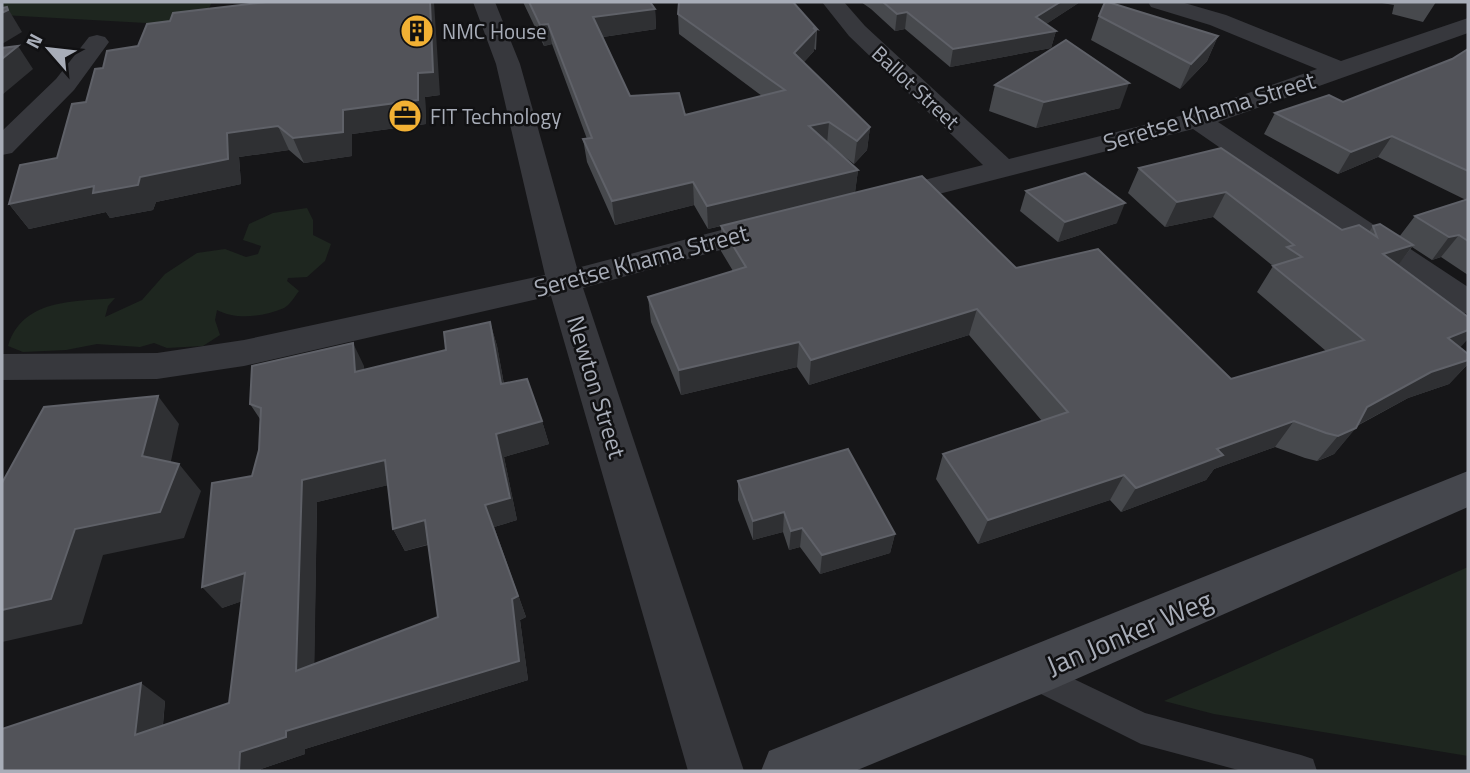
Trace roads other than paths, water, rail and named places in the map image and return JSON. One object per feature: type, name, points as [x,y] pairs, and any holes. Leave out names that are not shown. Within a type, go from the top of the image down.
[{"type":"main road","name":"Jan Jonker Weg","points":[[789,771],[1031,673],[1468,488]]},
{"type":"street","name":"Newton Street","points":[[484,2],[508,64],[564,282],[716,771]]},
{"type":"street","name":"Ballot Street","points":[[833,2],[857,31],[1003,169]]},
{"type":"street","points":[[1159,2],[1217,20],[1340,70]]},
{"type":"street","name":"Seretse Khama Street","points":[[860,205],[1197,120],[1468,25]]},
{"type":"street","points":[[2,147],[79,71],[97,42]]},
{"type":"street","points":[[1197,120],[1468,303]]},
{"type":"street","name":"Seretse Khama Street","points":[[2,367],[157,366],[299,343],[564,282],[793,221]]},
{"type":"lane","points":[[1031,673],[1141,728],[1301,771]]},
{"type":"place","name":"NMC House","points":[[417,31]]},
{"type":"place","name":"FIT Technology","points":[[405,116]]}]
